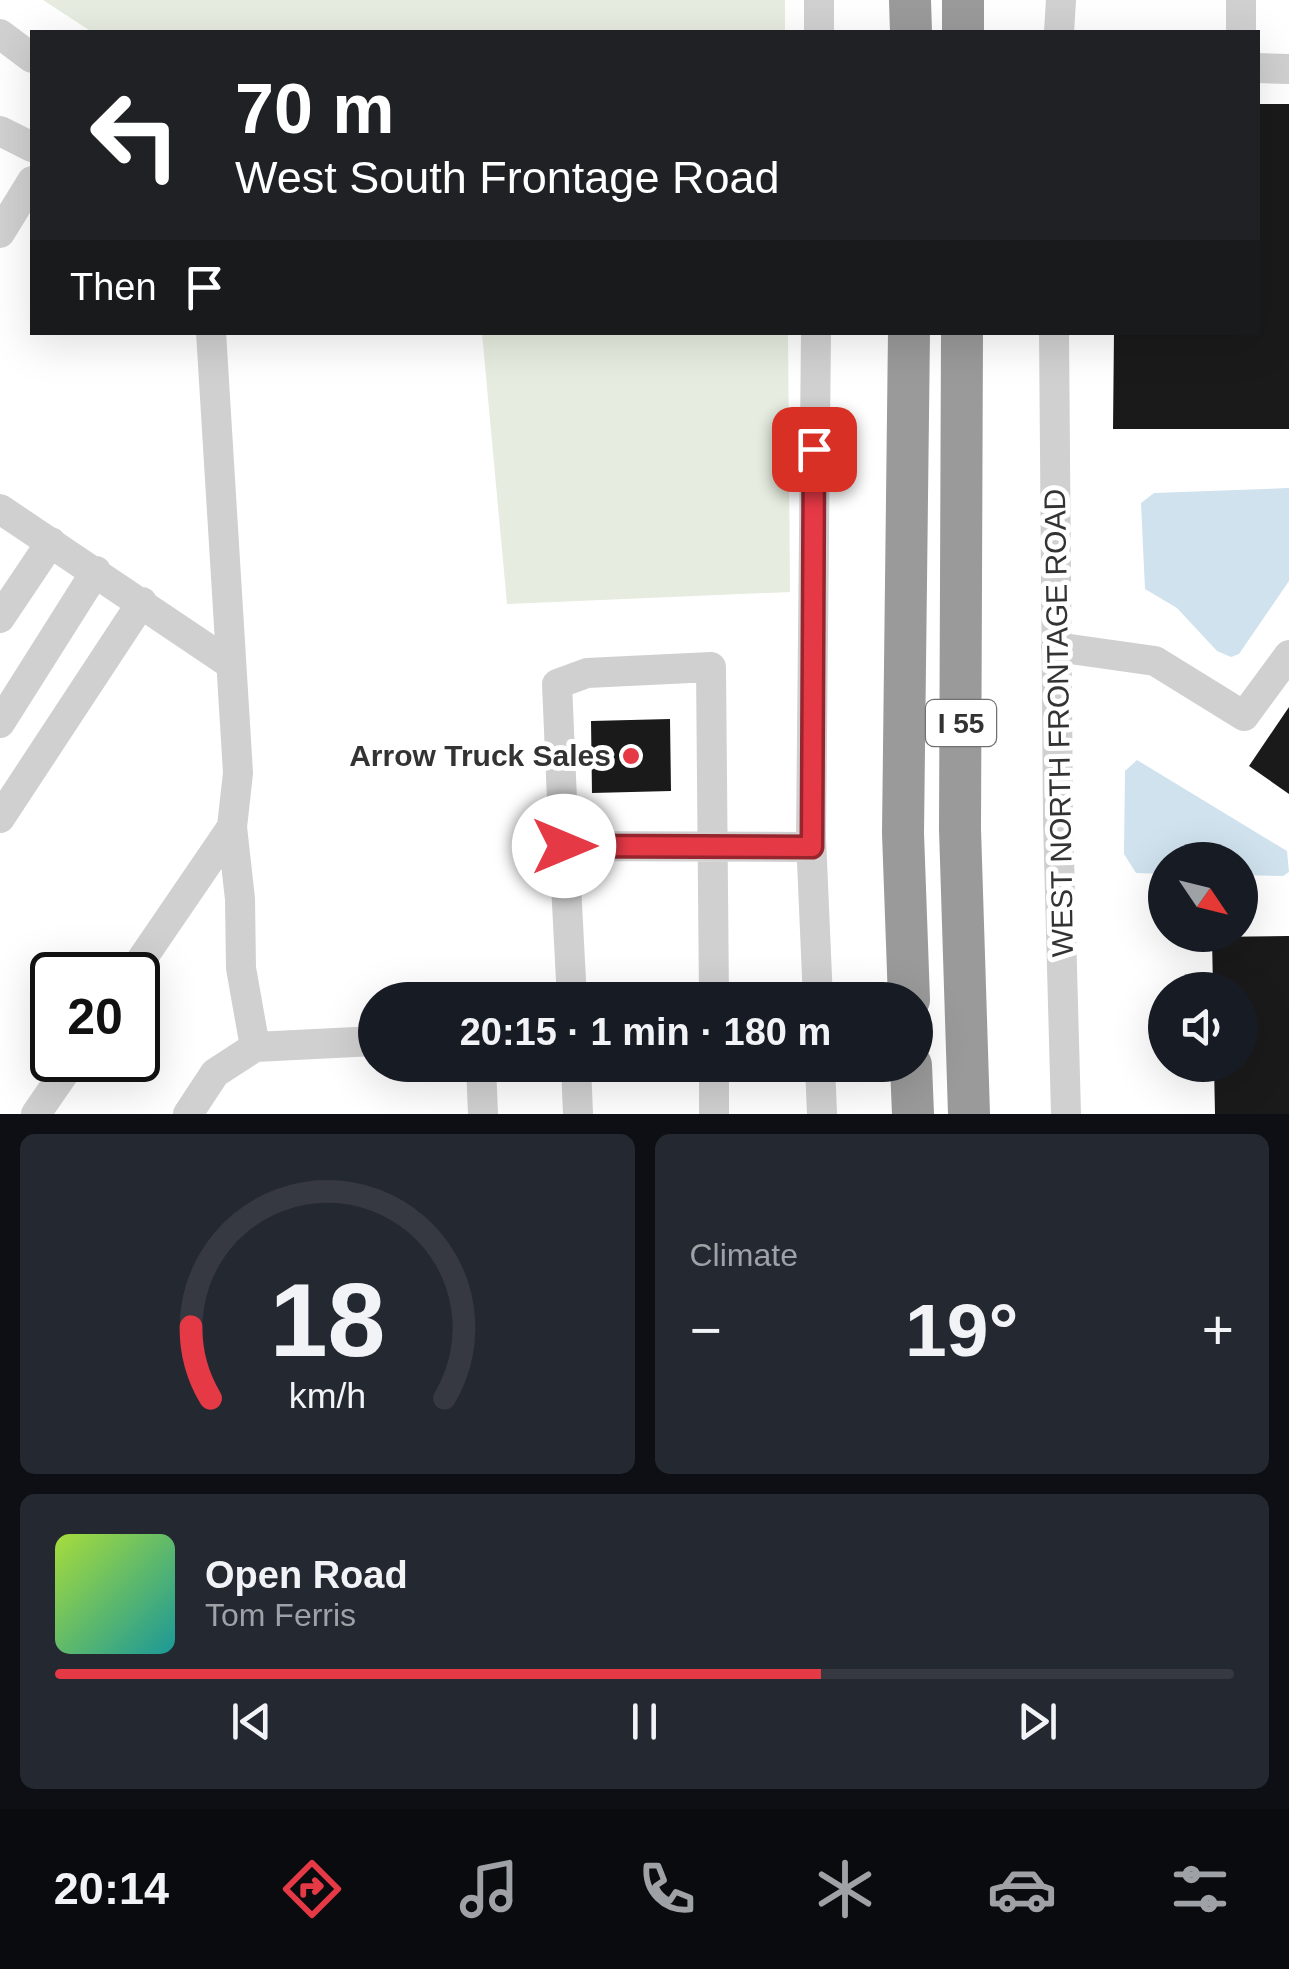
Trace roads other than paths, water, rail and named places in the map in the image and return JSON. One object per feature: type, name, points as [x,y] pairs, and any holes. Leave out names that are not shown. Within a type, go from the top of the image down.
[{"type":"highway","points":[[910,0],[910,30]]},
{"type":"highway","points":[[963,0],[963,30]]},
{"type":"highway","name":"I 55","points":[[908,982],[903,814],[909,335]]},
{"type":"highway","name":"I 55","points":[[962,335],[960,830],[969,1114]]},
{"type":"highway","points":[[912,1082],[913,1114]]},
{"type":"street","points":[[819,0],[819,30]]},
{"type":"street","points":[[1059,30],[1060,0]]},
{"type":"street","points":[[1241,0],[1241,30]]},
{"type":"street","points":[[0,34],[30,56]]},
{"type":"street","points":[[1260,68],[1289,69]]},
{"type":"street","points":[[0,130],[30,146]]},
{"type":"street","points":[[0,232],[30,184]]},
{"type":"street","points":[[211,335],[238,773],[232,827],[240,899],[241,968],[256,1047]]},
{"type":"street","points":[[816,335],[812,847],[817,982]]},
{"type":"street","name":"WEST NORTH FRONTAGE ROAD","points":[[1054,335],[1066,1114]]},
{"type":"street","points":[[0,509],[229,663]]},
{"type":"street","points":[[0,618],[51,542]]},
{"type":"street","points":[[0,723],[96,570]]},
{"type":"street","points":[[0,818],[142,602]]},
{"type":"street","points":[[1056,647],[1156,661],[1244,716],[1289,655]]},
{"type":"street","points":[[571,982],[558,684],[587,673],[712,667],[714,982]]},
{"type":"street","points":[[147,952],[232,827]]},
{"type":"street","points":[[564,846],[812,847]]},
{"type":"street","points":[[188,1114],[214,1073],[256,1047],[358,1043]]},
{"type":"street","points":[[36,1114],[58,1082]]},
{"type":"street","points":[[482,1082],[484,1114]]},
{"type":"street","points":[[577,1082],[578,1114]]},
{"type":"street","points":[[714,1082],[714,1114]]},
{"type":"street","points":[[821,1082],[822,1114]]},
{"type":"water","points":[[1289,488],[1289,581],[1239,654],[1231,657],[1217,651],[1177,608],[1145,589],[1141,503],[1154,493]]},
{"type":"water","points":[[1137,760],[1287,851],[1289,872],[1283,876],[1258,875],[1258,842],[1148,842],[1148,873],[1136,873],[1124,854],[1125,771]]},
{"type":"place","name":"Arrow Truck Sales","points":[[631,756]]}]
